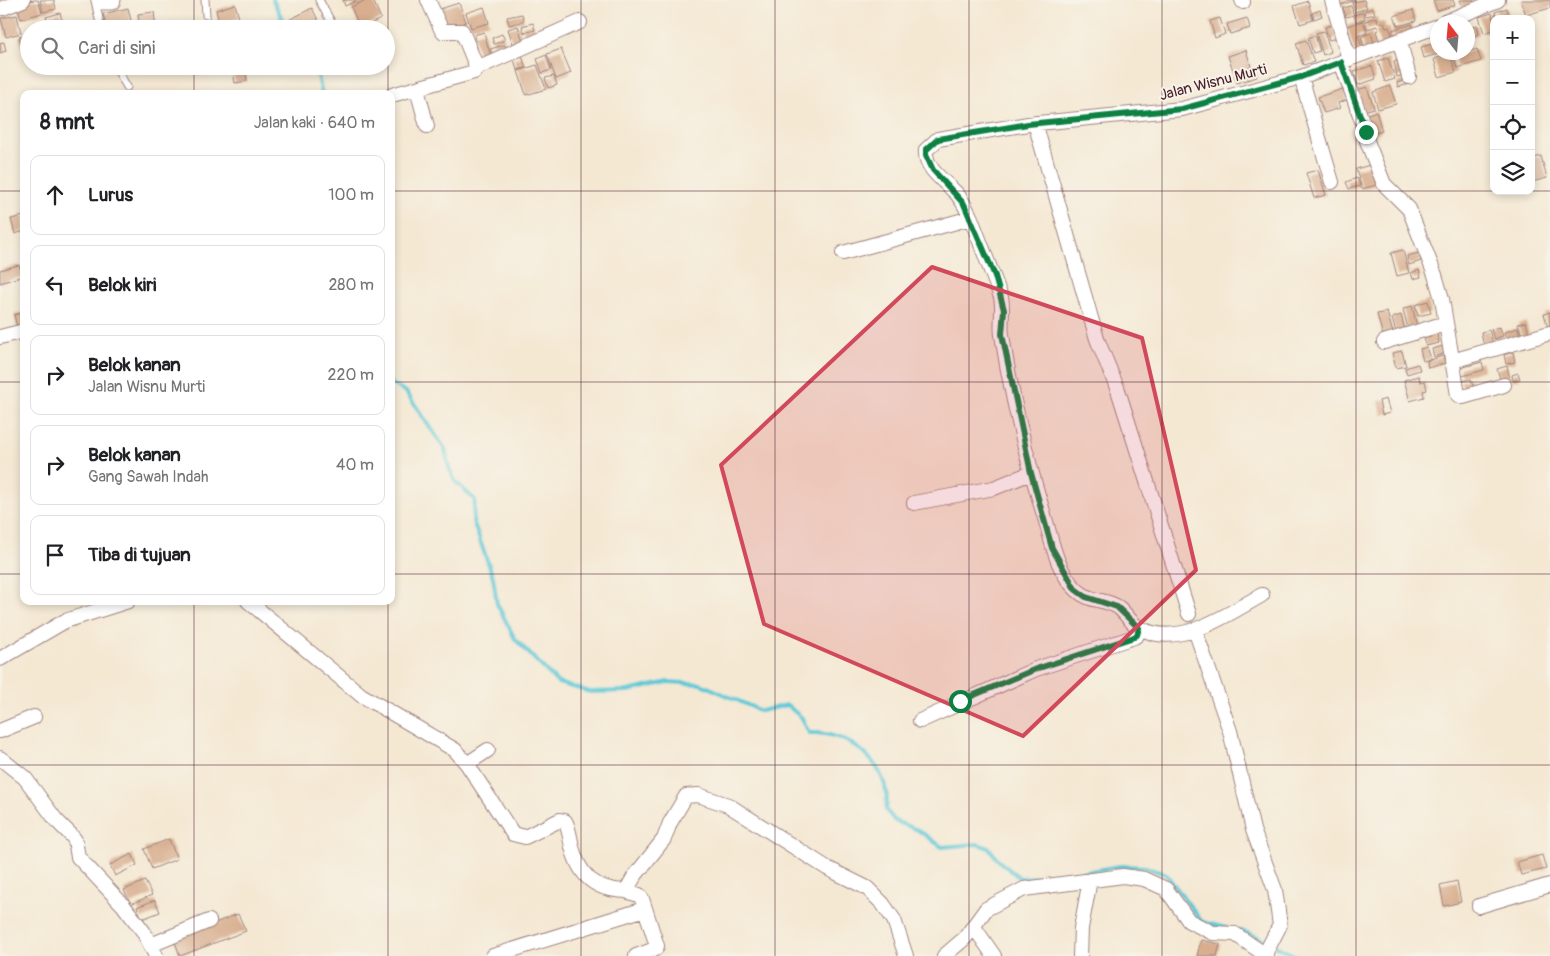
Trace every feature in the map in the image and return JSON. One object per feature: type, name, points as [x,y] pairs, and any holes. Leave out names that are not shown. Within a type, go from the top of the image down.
[{"type":"street","points":[[3,8],[23,0]]},
{"type":"street","points":[[101,0],[111,0]]},
{"type":"street","points":[[1332,0],[1345,61],[1366,132],[1366,141],[1384,184],[1409,209],[1435,275],[1446,323],[1458,395],[1464,397],[1504,385]]},
{"type":"street","points":[[1461,15],[1496,0]]},
{"type":"street","points":[[433,1],[442,31],[462,31],[477,68]]},
{"type":"street","points":[[395,94],[474,72],[477,68],[580,22]]},
{"type":"street","name":"Jalan Wisnu Murti","points":[[971,218],[958,195],[933,170],[926,155],[930,146],[942,138],[1036,123],[1130,113],[1171,111],[1301,77],[1430,29]]},
{"type":"street","points":[[1400,42],[1409,77]]},
{"type":"street","points":[[1301,77],[1332,182]]},
{"type":"street","points":[[417,89],[427,126]]},
{"type":"street","points":[[1036,123],[1097,338],[1118,390],[1190,614]]},
{"type":"street","points":[[843,252],[971,218],[1002,297],[1004,310],[1002,334],[1031,473],[1052,548],[1075,589],[1086,597],[1117,607],[1139,628],[1160,634],[1195,630],[1208,626],[1262,595]]},
{"type":"street","points":[[1384,342],[1446,323]]},
{"type":"street","points":[[0,337],[20,333]]},
{"type":"street","points":[[1452,361],[1550,333]]},
{"type":"street","points":[[914,503],[994,488],[1031,473]]},
{"type":"street","points":[[0,659],[65,621],[115,605]]},
{"type":"street","points":[[253,605],[361,695],[451,746],[467,764],[513,834],[525,837],[560,820],[564,821],[576,863],[581,871],[602,888],[626,891],[639,895],[657,946],[655,949],[636,956]]},
{"type":"street","points":[[920,721],[1028,672],[1134,637],[1137,635],[1139,628]]},
{"type":"street","points":[[944,956],[974,927],[986,909],[1024,889],[1123,876],[1156,883],[1166,889],[1189,921],[1213,933],[1234,934],[1269,950],[1280,922],[1275,890],[1253,830],[1230,731],[1195,630]]},
{"type":"street","points":[[0,731],[34,717]]},
{"type":"street","points":[[467,764],[488,750]]},
{"type":"street","points":[[0,758],[25,778],[56,820],[75,840],[78,857],[123,905],[154,951],[209,921]]},
{"type":"street","points":[[626,891],[664,840],[670,823],[686,796],[698,795],[728,805],[827,868],[867,888],[883,904],[894,920],[906,956]]},
{"type":"street","points":[[1080,956],[1081,928],[1090,880]]},
{"type":"street","points":[[1479,906],[1550,885]]},
{"type":"street","points":[[493,956],[645,909]]},
{"type":"street","points":[[974,927],[994,956]]},
{"type":"lane","points":[[95,0],[99,20]]},
{"type":"lane","points":[[205,0],[206,15]]},
{"type":"lane","points":[[319,0],[329,20]]},
{"type":"lane","points":[[120,75],[127,87]]},
{"type":"highlighted area","points":[[932,267],[1142,338],[1196,570],[1023,736],[764,624],[721,465]]},
{"type":"building","points":[[38,0],[42,13],[21,19],[17,4]]},
{"type":"building","points":[[40,0],[54,0],[56,9],[43,12]]},
{"type":"building","points":[[343,0],[358,0],[345,6]]},
{"type":"building","points":[[366,0],[373,0],[381,19],[357,20],[351,7]]},
{"type":"building","points":[[1339,0],[1355,0],[1341,5]]},
{"type":"building","points":[[1364,0],[1367,8],[1355,12],[1352,2]]},
{"type":"building","points":[[1433,0],[1453,0],[1455,5],[1437,11]]},
{"type":"building","points":[[1460,0],[1473,0],[1474,4],[1463,8]]},
{"type":"building","points":[[1521,0],[1550,0],[1550,8],[1526,15]]},
{"type":"building","points":[[1308,1],[1313,20],[1300,24],[1294,6]]},
{"type":"building","points":[[459,3],[466,22],[447,29],[440,9]]},
{"type":"building","points":[[235,4],[239,18],[218,20],[216,10]]},
{"type":"building","points":[[1351,6],[1354,15],[1346,17],[1343,8]]},
{"type":"building","points":[[484,7],[489,23],[471,28],[466,13]]},
{"type":"building","points":[[128,8],[131,20],[105,20],[103,14]]},
{"type":"building","points":[[312,8],[318,20],[289,20]]},
{"type":"building","points":[[1373,8],[1375,14],[1366,16],[1364,11]]},
{"type":"building","points":[[1507,8],[1509,15],[1496,15],[1495,12]]},
{"type":"building","points":[[1320,10],[1322,16],[1314,19],[1312,13]]},
{"type":"building","points":[[1413,10],[1416,21],[1398,26],[1394,16]]},
{"type":"building","points":[[154,12],[155,20],[139,20],[138,14]]},
{"type":"building","points":[[1363,12],[1365,19],[1356,22],[1354,15]]},
{"type":"building","points":[[60,13],[62,20],[47,20],[46,17]]},
{"type":"building","points":[[1492,13],[1492,15],[1490,15],[1490,31],[1484,33],[1479,17]]},
{"type":"building","points":[[522,14],[524,21],[509,25],[507,17]]},
{"type":"building","points":[[17,15],[20,33],[6,37],[1,18]]},
{"type":"building","points":[[1377,17],[1378,23],[1384,22],[1386,28],[1389,27],[1394,42],[1381,47],[1376,31],[1378,30],[1377,26],[1367,29],[1365,21]]},
{"type":"building","points":[[1220,18],[1225,34],[1215,38],[1210,21]]},
{"type":"building","points":[[1247,18],[1250,28],[1230,34],[1227,24]]},
{"type":"building","points":[[1363,21],[1367,33],[1358,36],[1363,50],[1355,52],[1347,26]]},
{"type":"building","points":[[533,23],[535,30],[524,33],[522,26]]},
{"type":"building","points":[[1412,24],[1414,32],[1395,40],[1392,30]]},
{"type":"building","points":[[1332,25],[1336,38],[1329,40],[1325,27]]},
{"type":"building","points":[[1477,25],[1479,34],[1475,36],[1475,26]]},
{"type":"building","points":[[518,26],[524,44],[514,47],[508,29]]},
{"type":"building","points":[[1324,31],[1331,52],[1323,55],[1316,33]]},
{"type":"building","points":[[484,32],[491,58],[480,61],[474,35]]},
{"type":"building","points":[[1371,33],[1376,50],[1366,53],[1361,37]]},
{"type":"building","points":[[502,34],[505,40],[494,44],[492,38]]},
{"type":"building","points":[[1315,35],[1320,51],[1313,53],[1308,38]]},
{"type":"building","points":[[1306,40],[1314,62],[1303,65],[1296,43]]},
{"type":"building","points":[[4,42],[6,51],[0,53],[0,43]]},
{"type":"building","points":[[505,45],[507,52],[493,56],[490,49]]},
{"type":"building","points":[[1430,45],[1430,56],[1424,58],[1421,47]]},
{"type":"building","points":[[561,49],[571,73],[556,79],[547,54]]},
{"type":"building","points":[[1477,49],[1481,61],[1457,68],[1455,60],[1475,60],[1475,50]]},
{"type":"building","points":[[1246,50],[1251,67],[1234,73],[1228,56]]},
{"type":"building","points":[[546,55],[551,70],[542,73],[537,59]]},
{"type":"building","points":[[522,56],[526,68],[517,70],[514,59]]},
{"type":"building","points":[[1388,58],[1395,79],[1385,82],[1378,61]]},
{"type":"building","points":[[1399,59],[1404,75],[1397,77],[1394,61]]},
{"type":"building","points":[[1434,60],[1452,60],[1456,72],[1439,77]]},
{"type":"building","points":[[537,65],[546,89],[526,95],[518,71]]},
{"type":"building","points":[[1372,66],[1376,79],[1358,85],[1354,71]]},
{"type":"building","points":[[1255,69],[1257,77],[1237,83],[1234,75]]},
{"type":"building","points":[[234,75],[246,75],[247,81],[235,83]]},
{"type":"building","points":[[554,76],[557,85],[548,88],[545,78]]},
{"type":"building","points":[[1408,79],[1410,84],[1398,87],[1397,83]]},
{"type":"building","points":[[1390,86],[1396,104],[1378,109],[1373,92]]},
{"type":"building","points":[[1367,87],[1374,108],[1364,111],[1357,90]]},
{"type":"building","points":[[1343,89],[1347,100],[1338,103],[1340,108],[1324,113],[1318,97]]},
{"type":"building","points":[[1376,111],[1382,131],[1372,134],[1366,115]]},
{"type":"building","points":[[1541,156],[1547,178],[1535,181],[1535,158]]},
{"type":"building","points":[[1370,165],[1376,185],[1362,189],[1356,169]]},
{"type":"building","points":[[1318,170],[1326,195],[1314,198],[1306,173]]},
{"type":"building","points":[[1357,178],[1360,186],[1349,189],[1346,182]]},
{"type":"building","points":[[20,217],[20,232],[15,234],[11,219]]},
{"type":"building","points":[[1403,250],[1409,273],[1397,276],[1391,253]]},
{"type":"building","points":[[1419,253],[1421,261],[1409,265],[1407,256]]},
{"type":"building","points":[[19,265],[20,277],[0,283],[0,270]]},
{"type":"building","points":[[1419,270],[1421,277],[1413,279],[1411,273]]},
{"type":"building","points":[[1428,301],[1431,313],[1418,316],[1415,305]]},
{"type":"building","points":[[1412,306],[1417,326],[1408,329],[1403,309]]},
{"type":"building","points":[[1387,312],[1393,333],[1383,336],[1377,314]]},
{"type":"building","points":[[1550,312],[1550,327],[1548,328],[1544,314]]},
{"type":"building","points":[[20,313],[20,331],[18,331],[14,315]]},
{"type":"building","points":[[1401,315],[1405,330],[1396,333],[1392,318]]},
{"type":"building","points":[[1526,322],[1530,338],[1523,339],[1518,324]]},
{"type":"building","points":[[1500,327],[1503,336],[1494,339],[1491,329]]},
{"type":"building","points":[[1518,328],[1520,336],[1506,340],[1504,332]]},
{"type":"building","points":[[1489,330],[1493,344],[1484,347],[1481,332]]},
{"type":"building","points":[[1437,334],[1439,343],[1426,346],[1424,338]]},
{"type":"building","points":[[1443,346],[1446,353],[1434,357],[1432,349]]},
{"type":"building","points":[[1427,347],[1431,359],[1423,361],[1420,349]]},
{"type":"building","points":[[1402,351],[1406,366],[1396,368],[1392,353]]},
{"type":"building","points":[[1513,352],[1515,362],[1506,364],[1504,355]]},
{"type":"building","points":[[1443,356],[1445,363],[1428,368],[1427,361]]},
{"type":"building","points":[[1482,362],[1484,370],[1462,376],[1460,368]]},
{"type":"building","points":[[1418,364],[1420,370],[1407,374],[1405,368]]},
{"type":"building","points":[[1507,366],[1510,379],[1501,382],[1497,369]]},
{"type":"building","points":[[1518,373],[1520,379],[1513,381],[1512,375]]},
{"type":"building","points":[[1419,376],[1420,382],[1425,381],[1427,390],[1423,391],[1424,397],[1410,401],[1404,380]]},
{"type":"building","points":[[1471,379],[1474,390],[1464,393],[1461,381]]},
{"type":"building","points":[[1386,399],[1390,413],[1382,415],[1379,401]]},
{"type":"building","points":[[169,839],[177,859],[152,869],[144,849]]},
{"type":"building","points":[[132,854],[137,865],[115,876],[110,865]]},
{"type":"building","points":[[1542,855],[1546,869],[1521,875],[1517,862]]},
{"type":"building","points":[[145,881],[152,895],[131,904],[124,890]]},
{"type":"building","points":[[1457,881],[1461,902],[1444,906],[1440,885]]},
{"type":"building","points":[[155,900],[160,912],[142,919],[137,907]]},
{"type":"building","points":[[238,914],[246,931],[180,956],[174,939]]},
{"type":"building","points":[[1201,940],[1220,944],[1217,956],[1197,956]]},
{"type":"waterway","points":[[273,0],[283,20]]},
{"type":"waterway","points":[[318,75],[321,90]]},
{"type":"waterway","points":[[395,385],[406,392],[445,449],[449,468],[455,481],[475,500],[473,521],[493,577],[497,604],[515,639],[558,683],[590,692],[628,691],[668,682],[701,684],[761,711],[787,705],[802,718],[809,733],[839,738],[866,754],[876,766],[883,779],[886,794],[886,810],[895,821],[918,830],[942,847],[977,844],[989,848],[1000,862],[1020,878],[1054,877],[1121,866],[1145,867],[1166,874],[1202,922],[1226,928]]},
{"type":"waterway","points":[[1240,931],[1251,934],[1296,956]]},
{"type":"route","points":[[960,701],[1036,669],[1134,637],[1137,635],[1139,628],[1122,610],[1111,604],[1092,600],[1075,589],[1052,548],[1031,473],[1002,334],[1001,326],[1004,310],[1002,297],[986,253],[964,204],[958,195],[933,170],[926,155],[926,150],[938,139],[1028,124],[1074,118],[1182,109],[1301,77],[1341,62],[1366,132]]}]
